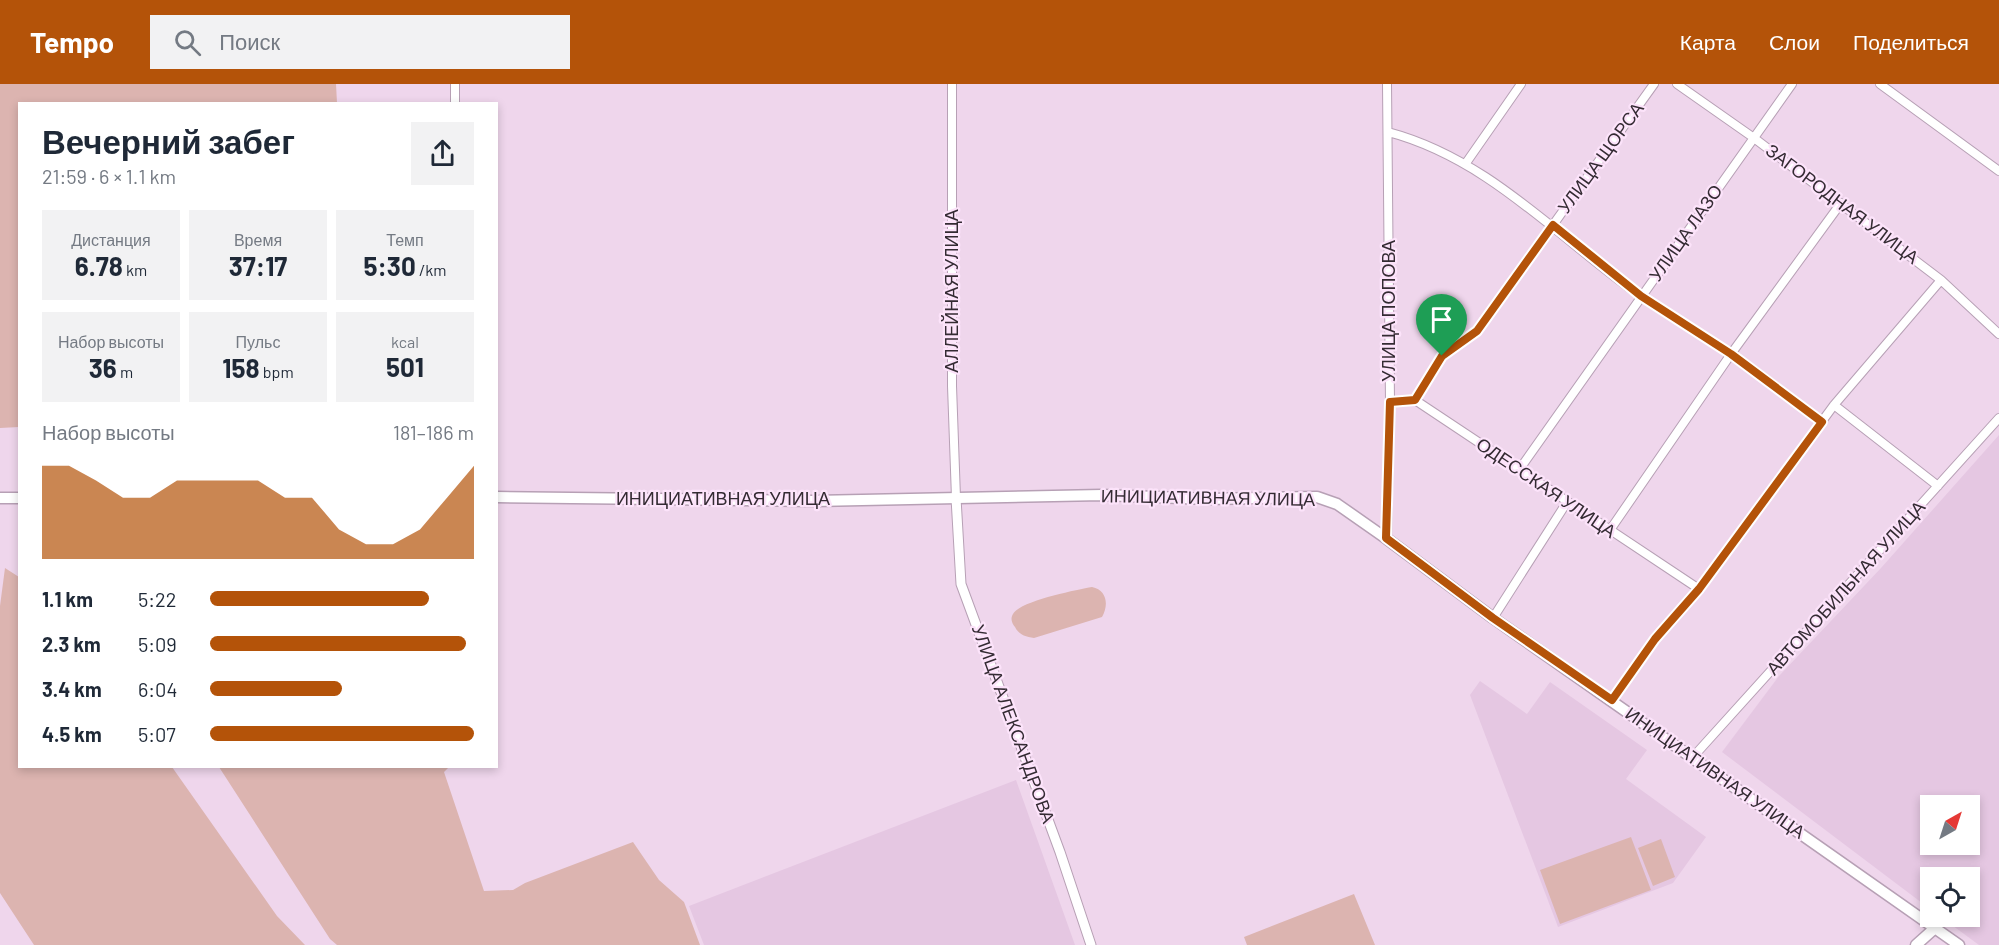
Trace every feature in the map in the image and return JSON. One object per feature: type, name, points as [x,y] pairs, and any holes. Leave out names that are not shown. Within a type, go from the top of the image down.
[{"type":"main road","name":"ИНИЦИАТИВНАЯ УЛИЦА","points":[[498,497],[803,501],[1102,495],[1209,499],[1317,497],[1337,504],[1386,538],[1493,618],[1959,945]]},
{"type":"main road","points":[[0,498],[18,498]]},
{"type":"main road","points":[[1916,945],[1935,928]]},
{"type":"street","points":[[454,84],[455,102]]},
{"type":"street","name":"АЛЛЕЙНАЯ УЛИЦА","points":[[952,84],[952,386],[956,498]]},
{"type":"street","name":"УЛИЦА ПОПОВА","points":[[1386,538],[1390,402],[1387,84]]},
{"type":"street","points":[[1466,163],[1521,84]]},
{"type":"street","name":"УЛИЦА ЩОРСА","points":[[1415,400],[1442,356],[1477,331],[1654,84]]},
{"type":"street","name":"ЗАГОРОДНАЯ УЛИЦА","points":[[1677,84],[1754,138],[1941,280],[1999,334]]},
{"type":"street","name":"УЛИЦА ЛАЗО","points":[[1519,470],[1792,84]]},
{"type":"street","points":[[1880,84],[1999,171]]},
{"type":"street","points":[[1388,132],[1412,138],[1466,163],[1553,225],[1641,296],[1731,354],[1822,422]]},
{"type":"street","points":[[1610,530],[1731,354],[1841,203]]},
{"type":"street","points":[[1612,700],[1655,639],[1699,589],[1834,405],[1941,280]]},
{"type":"street","points":[[1390,402],[1415,400]]},
{"type":"street","name":"ОДЕССКАЯ УЛИЦА","points":[[1415,400],[1699,589]]},
{"type":"street","points":[[1834,405],[1938,486]]},
{"type":"street","name":"АВТОМОБИЛЬНАЯ УЛИЦА","points":[[1693,757],[1999,418]]},
{"type":"street","name":"УЛИЦА АЛЕКСАНДРОВА","points":[[956,498],[961,584],[1060,852],[1091,945]]},
{"type":"street","points":[[1493,618],[1567,502]]},
{"type":"shaded area","points":[[0,84],[336,84],[337,102],[18,102],[18,427],[0,428]]},
{"type":"shaded area","points":[[1999,435],[1999,945],[1979,945],[1955,927],[1980,927],[1980,867],[1920,867],[1920,901],[1722,752],[1779,676],[1881,568]]},
{"type":"shaded area","points":[[5,568],[18,576],[18,768],[173,768],[277,916],[305,945],[34,945],[0,893],[0,606]]},
{"type":"shaded area","points":[[1092,587],[1104,595],[1106,608],[1102,617],[1034,638],[1021,634],[1012,622],[1013,614],[1026,605]]},
{"type":"shaded area","points":[[1480,681],[1527,714],[1550,682],[1647,750],[1626,779],[1706,837],[1673,883],[1558,927],[1470,695]]},
{"type":"shaded area","points":[[220,768],[448,768],[444,772],[484,891],[513,890],[525,883],[633,842],[659,880],[684,902],[700,945],[337,945],[330,939]]},
{"type":"shaded area","points":[[1016,780],[1075,945],[704,945],[689,906]]},
{"type":"shaded area","points":[[1631,837],[1651,890],[1560,924],[1540,870]]},
{"type":"shaded area","points":[[1661,839],[1675,877],[1653,886],[1638,848]]},
{"type":"shaded area","points":[[1354,894],[1375,945],[1247,945],[1244,937]]},
{"type":"route","points":[[1553,225],[1641,296],[1731,354],[1822,422],[1699,589],[1655,639],[1612,700],[1493,618],[1386,538],[1390,402],[1415,400],[1442,356],[1477,331],[1553,225]]}]
